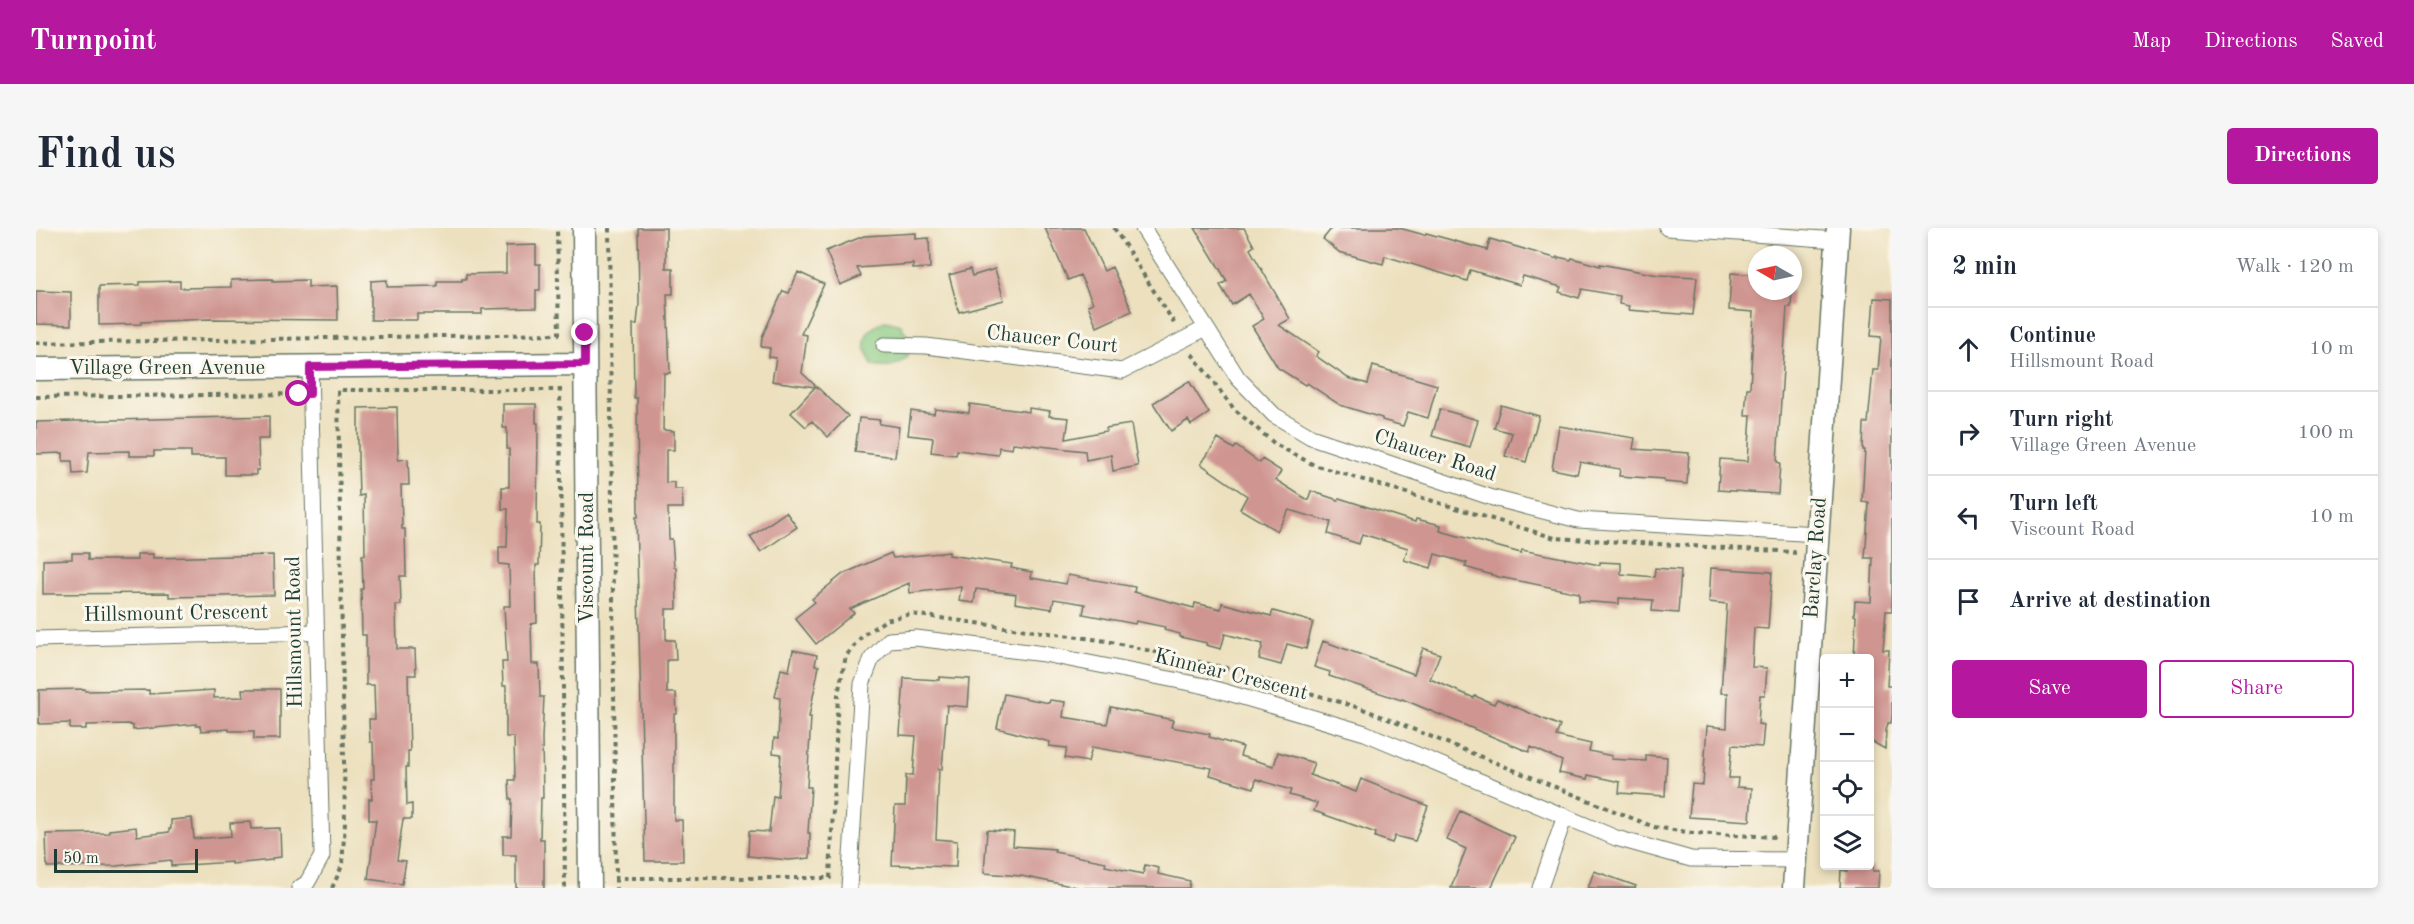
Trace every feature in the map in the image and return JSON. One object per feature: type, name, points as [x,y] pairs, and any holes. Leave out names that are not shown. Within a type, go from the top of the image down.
[{"type":"street","name":"Viscount Road","points":[[584,228],[590,888]]},
{"type":"street","name":"Chaucer Road","points":[[1143,228],[1238,378],[1275,415],[1311,437],[1493,498],[1578,520],[1818,534]]},
{"type":"street","points":[[1667,228],[1837,234]]},
{"type":"street","name":"Barclay Road","points":[[1794,888],[1837,234]]},
{"type":"street","name":"Chaucer Court","points":[[884,345],[926,346],[1122,371],[1206,328]]},
{"type":"street","name":"Village Green Avenue","points":[[36,369],[585,364]]},
{"type":"street","name":"Hillsmount Road","points":[[299,888],[307,883],[322,856],[310,367]]},
{"type":"street","name":"Hillsmount Crescent","points":[[36,639],[316,632]]},
{"type":"street","name":"Kinnear Crescent","points":[[849,888],[862,684],[872,657],[889,640],[916,638],[1044,654],[1205,686],[1365,733],[1617,838],[1691,858],[1796,860]]},
{"type":"street","points":[[1540,888],[1565,816]]},
{"type":"path","points":[[36,343],[559,334],[557,228]]},
{"type":"path","points":[[609,228],[616,888]]},
{"type":"path","points":[[1114,228],[1176,327]]},
{"type":"path","points":[[560,383],[565,888]]},
{"type":"path","points":[[332,888],[342,866],[345,823],[338,390]]},
{"type":"path","points":[[36,398],[310,394],[338,390],[560,390]]},
{"type":"path","points":[[1793,564],[1794,552]]},
{"type":"path","points":[[616,878],[830,878],[838,694],[846,656],[863,635],[885,620],[911,614],[1107,641],[1226,668],[1363,709],[1654,827],[1693,833],[1776,837],[1777,825]]},
{"type":"green space","points":[[885,321],[901,325],[908,338],[908,355],[892,366],[873,365],[866,351],[865,339],[871,330]]},
{"type":"building","points":[[638,228],[666,228],[666,268],[673,268],[673,294],[667,294],[670,373],[664,373],[663,430],[674,431],[674,450],[666,450],[666,483],[674,482],[674,489],[682,489],[683,508],[668,508],[669,539],[672,539],[674,567],[676,567],[677,609],[666,609],[666,640],[675,640],[676,660],[667,660],[667,693],[676,693],[674,820],[682,820],[683,861],[645,861],[636,517],[638,517],[637,398],[634,398],[633,324],[637,324],[639,304]]},
{"type":"building","points":[[1045,228],[1084,228],[1104,271],[1112,267],[1132,311],[1097,327],[1088,305],[1093,303],[1080,275],[1068,280]]},
{"type":"building","points":[[1195,228],[1244,228],[1254,246],[1250,249],[1290,319],[1279,325],[1319,352],[1316,356],[1348,378],[1368,384],[1373,366],[1437,385],[1428,418],[1408,412],[1403,426],[1382,420],[1382,418],[1340,405],[1307,383],[1305,385],[1278,368],[1252,326],[1264,319],[1249,294],[1232,305],[1220,285],[1227,281]]},
{"type":"building","points":[[1332,228],[1399,228],[1487,250],[1490,239],[1558,259],[1558,257],[1571,260],[1572,258],[1600,266],[1600,264],[1658,275],[1697,277],[1693,315],[1628,310],[1629,306],[1619,304],[1620,296],[1582,289],[1579,298],[1559,292],[1561,287],[1523,276],[1520,285],[1470,270],[1467,281],[1385,256],[1383,264],[1339,252],[1323,239]]},
{"type":"building","points":[[916,233],[916,239],[929,238],[930,268],[913,269],[913,264],[857,268],[861,276],[840,285],[826,251],[864,236]]},
{"type":"building","points":[[536,245],[536,264],[540,264],[540,290],[536,290],[536,308],[482,309],[482,314],[417,314],[417,320],[371,320],[371,281],[387,280],[387,287],[437,286],[437,281],[462,281],[466,279],[466,274],[506,273],[506,246]]},
{"type":"building","points":[[970,269],[972,276],[995,269],[1004,300],[959,312],[949,275]]},
{"type":"building","points":[[798,272],[824,284],[801,334],[807,335],[802,373],[848,416],[828,437],[812,421],[806,427],[791,413],[815,387],[772,381],[776,358],[769,357],[770,348],[761,347],[762,337],[783,291],[789,293]]},
{"type":"building","points":[[1731,273],[1748,274],[1748,300],[1791,300],[1791,307],[1787,307],[1777,462],[1780,463],[1778,494],[1718,490],[1720,459],[1748,461],[1751,415],[1745,415],[1747,388],[1750,388],[1754,312],[1729,310]]},
{"type":"building","points":[[273,279],[273,281],[308,280],[308,287],[337,286],[338,320],[210,319],[99,325],[99,286],[180,281],[180,288],[231,287],[231,280]]},
{"type":"building","points":[[36,291],[71,292],[71,325],[36,324]]},
{"type":"building","points":[[1874,298],[1892,299],[1892,611],[1886,611],[1883,650],[1889,650],[1887,686],[1892,686],[1892,715],[1891,723],[1888,723],[1886,730],[1885,749],[1874,743],[1874,654],[1854,654],[1855,601],[1871,602],[1873,558],[1865,558],[1869,503],[1862,502],[1864,423],[1868,423],[1873,370],[1878,370],[1881,337],[1871,336]]},
{"type":"building","points":[[1189,381],[1209,413],[1191,425],[1188,420],[1171,431],[1153,403]]},
{"type":"building","points":[[503,404],[536,404],[536,423],[538,423],[537,524],[540,524],[539,565],[536,565],[537,623],[531,624],[532,664],[539,664],[540,697],[544,697],[543,798],[541,798],[540,839],[544,839],[544,888],[516,888],[516,855],[503,855],[503,836],[511,836],[512,799],[510,799],[509,780],[515,780],[514,737],[506,737],[506,686],[503,686],[502,662],[507,662],[504,606],[510,606],[509,565],[499,564],[499,547],[507,547],[508,509],[502,509],[502,487],[509,487],[509,449],[507,449],[507,428],[503,428]]},
{"type":"building","points":[[970,404],[1029,412],[1029,408],[1050,411],[1049,416],[1069,418],[1066,439],[1131,424],[1138,466],[1113,471],[1111,455],[1086,460],[1085,451],[1013,443],[1012,449],[999,447],[998,455],[957,450],[956,455],[931,452],[933,438],[908,435],[911,411],[934,414],[935,409],[969,413]]},
{"type":"building","points":[[1501,405],[1539,416],[1526,462],[1505,456],[1512,433],[1494,428]]},
{"type":"building","points":[[397,407],[398,460],[408,459],[409,485],[401,485],[406,576],[400,576],[401,605],[396,605],[397,649],[415,649],[416,675],[408,675],[410,751],[408,751],[408,767],[406,767],[407,805],[412,804],[412,819],[403,819],[397,860],[406,861],[402,884],[368,879],[376,820],[369,820],[369,799],[372,799],[371,779],[374,779],[373,742],[370,742],[369,719],[375,719],[374,685],[366,685],[366,635],[362,635],[362,555],[365,555],[364,495],[359,496],[358,460],[358,408]]},
{"type":"building","points":[[1440,409],[1478,420],[1470,447],[1432,436]]},
{"type":"building","points":[[269,416],[269,439],[258,439],[259,470],[256,470],[256,475],[225,475],[225,457],[191,457],[191,451],[154,451],[154,456],[129,456],[129,451],[89,452],[87,473],[73,474],[72,461],[63,461],[63,453],[36,454],[36,422]]},
{"type":"building","points":[[859,418],[880,420],[879,424],[899,427],[895,457],[855,452]]},
{"type":"building","points":[[1559,426],[1635,438],[1633,449],[1689,453],[1687,484],[1664,482],[1664,479],[1619,476],[1620,469],[1580,462],[1577,474],[1552,469]]},
{"type":"building","points":[[1218,439],[1234,449],[1236,446],[1260,463],[1262,459],[1281,471],[1276,480],[1308,500],[1311,491],[1415,522],[1416,519],[1441,525],[1440,531],[1521,553],[1522,550],[1600,565],[1600,562],[1621,563],[1621,574],[1654,577],[1655,568],[1681,570],[1678,613],[1652,611],[1653,600],[1619,598],[1619,604],[1579,601],[1579,593],[1499,577],[1465,567],[1467,563],[1435,554],[1431,568],[1404,560],[1408,548],[1362,534],[1359,544],[1328,534],[1331,522],[1289,510],[1277,531],[1240,509],[1247,496],[1201,464]]},
{"type":"building","points":[[786,512],[797,527],[761,552],[750,537]]},
{"type":"building","points":[[949,552],[949,555],[1012,564],[1011,568],[1032,572],[1031,578],[1066,584],[1068,575],[1135,587],[1134,592],[1194,608],[1195,603],[1221,609],[1222,603],[1271,616],[1273,611],[1313,622],[1306,649],[1287,644],[1281,665],[1259,659],[1263,644],[1225,634],[1221,649],[1206,645],[1207,643],[1180,637],[1180,634],[1164,630],[1165,627],[1083,614],[1085,604],[1054,599],[1052,609],[1015,603],[1016,594],[976,589],[974,603],[959,601],[961,587],[910,593],[909,583],[850,609],[854,613],[816,644],[795,618],[815,602],[812,599],[843,574],[891,553],[893,558]]},
{"type":"building","points":[[72,553],[88,553],[88,560],[137,560],[137,554],[153,554],[153,558],[273,555],[274,595],[169,597],[169,593],[43,594],[43,560],[72,559]]},
{"type":"building","points":[[1711,568],[1772,572],[1768,629],[1754,628],[1752,667],[1767,668],[1765,695],[1760,695],[1758,724],[1764,725],[1762,747],[1732,745],[1729,778],[1738,778],[1737,787],[1752,788],[1750,821],[1689,817],[1692,784],[1703,785],[1707,726],[1727,728],[1728,693],[1721,693],[1727,604],[1709,602]]},
{"type":"building","points":[[1323,641],[1414,674],[1423,648],[1440,654],[1430,679],[1494,704],[1497,699],[1560,726],[1556,736],[1591,744],[1589,751],[1612,756],[1611,759],[1646,761],[1646,755],[1667,757],[1665,796],[1619,793],[1620,782],[1588,775],[1587,779],[1559,773],[1562,761],[1531,747],[1529,752],[1402,699],[1329,676],[1330,672],[1314,667]]},
{"type":"building","points":[[793,650],[817,655],[815,665],[819,666],[809,717],[811,717],[807,787],[811,787],[808,833],[810,833],[810,858],[789,860],[748,856],[749,831],[769,832],[773,796],[778,797],[781,754],[773,753],[774,738],[778,739],[780,698],[775,697],[781,669],[789,671]]},
{"type":"building","points":[[939,677],[970,679],[968,707],[947,705],[942,769],[939,769],[936,839],[957,841],[956,867],[892,865],[895,806],[905,806],[906,775],[913,775],[916,736],[900,735],[904,678],[939,680]]},
{"type":"building","points":[[85,689],[85,691],[149,690],[149,694],[214,690],[214,698],[243,697],[242,689],[280,689],[280,739],[254,739],[254,731],[229,731],[229,729],[201,731],[200,726],[196,724],[133,730],[133,726],[128,724],[86,725],[86,729],[70,729],[70,723],[39,724],[39,690]]},
{"type":"building","points":[[1004,694],[1049,703],[1050,700],[1065,702],[1063,717],[1107,724],[1111,707],[1173,720],[1171,727],[1210,734],[1209,737],[1243,747],[1240,756],[1274,766],[1278,752],[1314,763],[1310,775],[1356,792],[1361,779],[1428,806],[1415,841],[1395,836],[1392,843],[1375,837],[1376,833],[1314,811],[1317,803],[1289,795],[1291,790],[1256,779],[1254,788],[1210,775],[1212,768],[1092,747],[1088,762],[1065,758],[1067,748],[1049,746],[1050,742],[997,728]]},
{"type":"building","points":[[1460,811],[1515,837],[1491,888],[1451,888],[1466,849],[1447,840]]},
{"type":"building","points":[[192,818],[194,839],[231,836],[230,823],[250,822],[251,829],[280,828],[281,857],[232,864],[232,862],[171,866],[171,860],[116,866],[47,867],[46,834],[109,833],[109,830],[136,827],[137,836],[169,832],[171,820]]},
{"type":"building","points":[[987,830],[1014,832],[1013,846],[1055,849],[1054,852],[1106,862],[1105,866],[1143,874],[1145,865],[1159,868],[1158,874],[1190,881],[1189,888],[1081,888],[1021,876],[984,873]]},
{"type":"building","points":[[1841,870],[1879,871],[1878,888],[1840,888]]},
{"type":"building","points":[[1594,871],[1636,886],[1635,888],[1588,888]]},
{"type":"route","points":[[299,394],[310,394],[310,367],[585,364],[585,333]]}]
